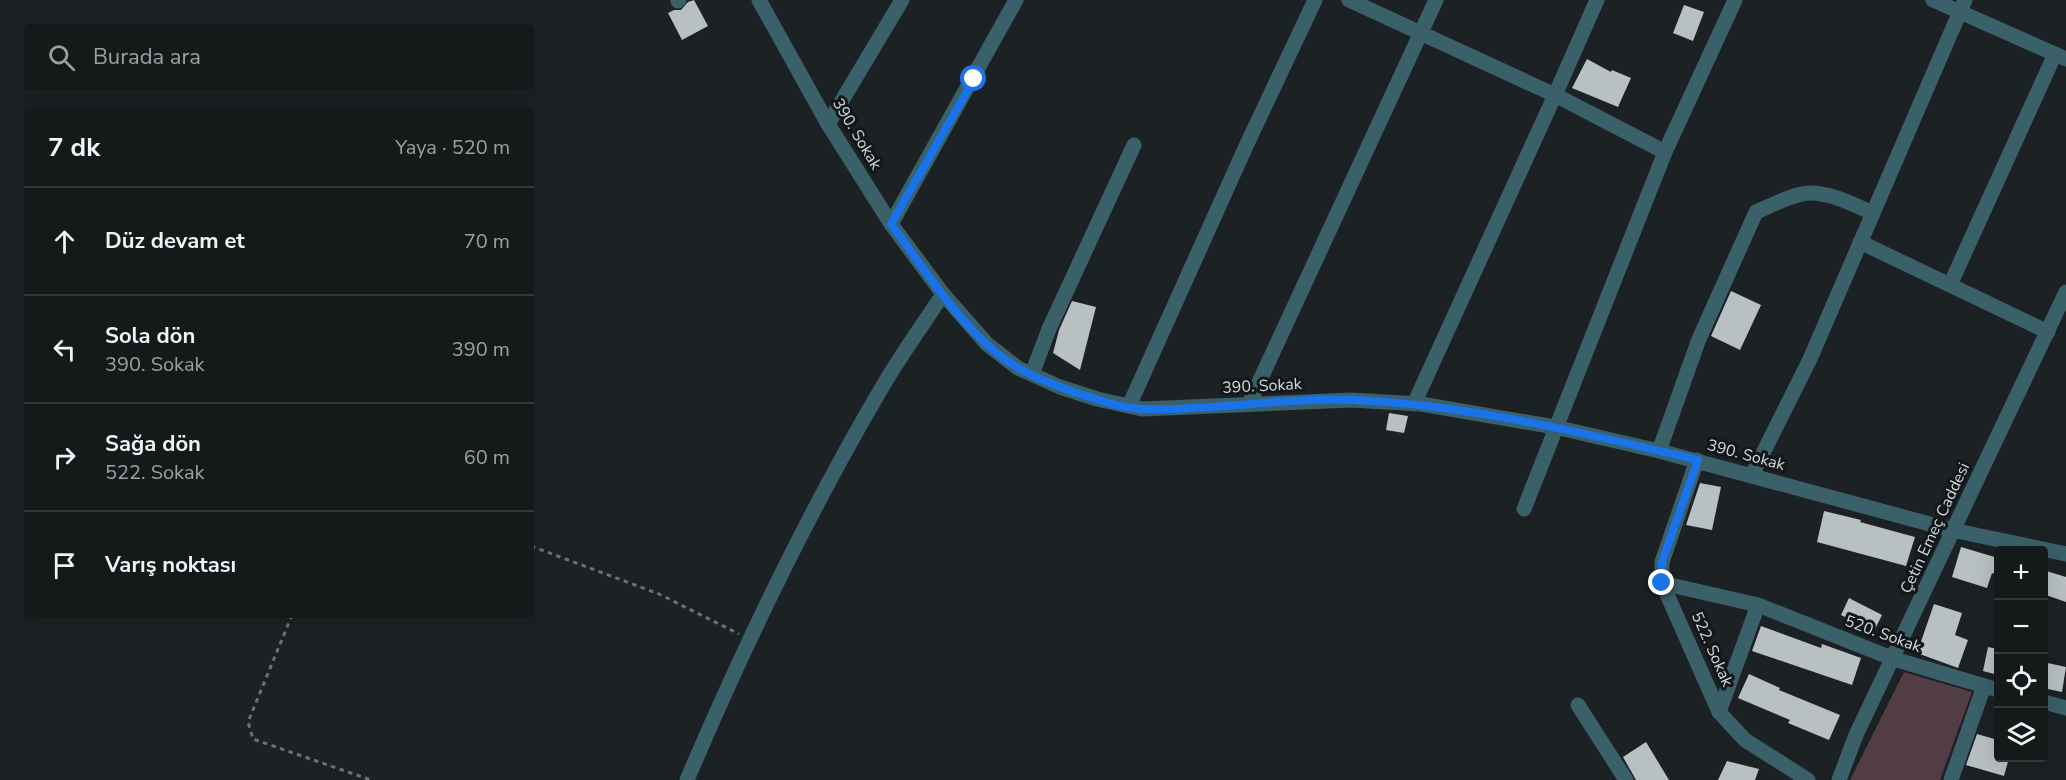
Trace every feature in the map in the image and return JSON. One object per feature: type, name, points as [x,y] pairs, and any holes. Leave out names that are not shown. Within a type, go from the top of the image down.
[{"type":"street","name":"390. Sokak","points":[[759,0],[828,124],[891,224],[943,294],[987,344],[1018,368],[1060,387],[1142,410],[1351,400],[1414,404],[1556,427],[1698,460],[1952,530],[2066,554]]},
{"type":"street","points":[[828,124],[902,0]]},
{"type":"street","points":[[891,224],[1016,0]]},
{"type":"street","points":[[1129,406],[1247,144],[1315,0]]},
{"type":"street","points":[[1349,0],[1555,95],[1665,152]]},
{"type":"street","points":[[1249,404],[1436,0]]},
{"type":"street","points":[[1414,404],[1597,0]]},
{"type":"street","points":[[1524,509],[1665,152],[1735,0]]},
{"type":"street","points":[[1933,0],[1962,6],[2060,56],[1950,285]]},
{"type":"street","points":[[1752,475],[1810,359],[1962,6]]},
{"type":"street","points":[[1032,374],[1048,329],[1134,145]]},
{"type":"street","points":[[1659,451],[1700,339],[1756,212],[1809,193],[1841,199],[1873,213]]},
{"type":"street","points":[[1860,242],[2048,332]]},
{"type":"street","points":[[687,780],[748,639],[813,509],[876,397],[943,294]]},
{"type":"street","name":"Çetin Emeç Caddesi","points":[[1839,780],[1857,735],[1952,530],[2065,297]]},
{"type":"street","name":"522. Sokak","points":[[1698,460],[1662,562],[1662,583],[1719,712],[1745,740],[1808,780]]},
{"type":"street","name":"520. Sokak","points":[[1662,583],[1758,605],[1894,659],[1991,688]]},
{"type":"street","points":[[1719,712],[1758,605]]},
{"type":"street","points":[[1951,780],[1991,688]]},
{"type":"street","points":[[2048,703],[2066,708]]},
{"type":"street","points":[[1578,705],[1626,780]]},
{"type":"path","points":[[534,547],[659,594],[748,639]]},
{"type":"path","points":[[291,618],[248,722],[254,739],[371,780]]},
{"type":"shaded area","points":[[1904,672],[1972,692],[1940,780],[1850,780]]},
{"type":"building","points":[[694,0],[708,26],[682,40],[668,13],[681,10],[688,2]]},
{"type":"building","points":[[1684,5],[1704,12],[1693,41],[1673,33]]},
{"type":"building","points":[[1587,59],[1611,72],[1612,70],[1631,78],[1618,107],[1572,88]]},
{"type":"building","points":[[1731,291],[1761,305],[1740,350],[1711,336]]},
{"type":"building","points":[[1072,301],[1096,307],[1080,370],[1053,353],[1059,330]]},
{"type":"building","points":[[1389,413],[1408,416],[1404,433],[1386,430]]},
{"type":"building","points":[[1700,483],[1721,487],[1712,530],[1686,525]]},
{"type":"building","points":[[1824,511],[1915,537],[1906,566],[1817,542]]},
{"type":"building","points":[[1961,547],[1994,557],[1994,574],[1992,573],[1987,588],[1952,577]]},
{"type":"building","points":[[2048,572],[2066,577],[2066,602],[2048,596]]},
{"type":"building","points":[[1849,598],[1882,615],[1874,631],[1841,615]]},
{"type":"building","points":[[1934,604],[1962,613],[1955,635],[1968,640],[1958,668],[1917,653]]},
{"type":"building","points":[[1761,626],[1821,648],[1822,644],[1861,658],[1852,685],[1752,651]]},
{"type":"building","points":[[1988,647],[1994,648],[1994,674],[1983,671]]},
{"type":"building","points":[[2048,663],[2066,667],[2062,692],[2048,689]]},
{"type":"building","points":[[1749,674],[1780,688],[1779,690],[1840,715],[1829,740],[1788,723],[1790,720],[1738,698]]},
{"type":"building","points":[[1977,734],[1994,739],[1994,762],[2008,762],[2004,776],[1966,765]]},
{"type":"building","points":[[1646,742],[1669,780],[1636,780],[1623,757]]},
{"type":"building","points":[[1727,761],[1759,769],[1755,780],[1718,780]]},
{"type":"route","points":[[974,79],[891,224],[965,321],[987,344],[1018,368],[1060,387],[1142,410],[1351,400],[1421,404],[1556,427],[1698,460],[1662,562],[1662,583]]}]
